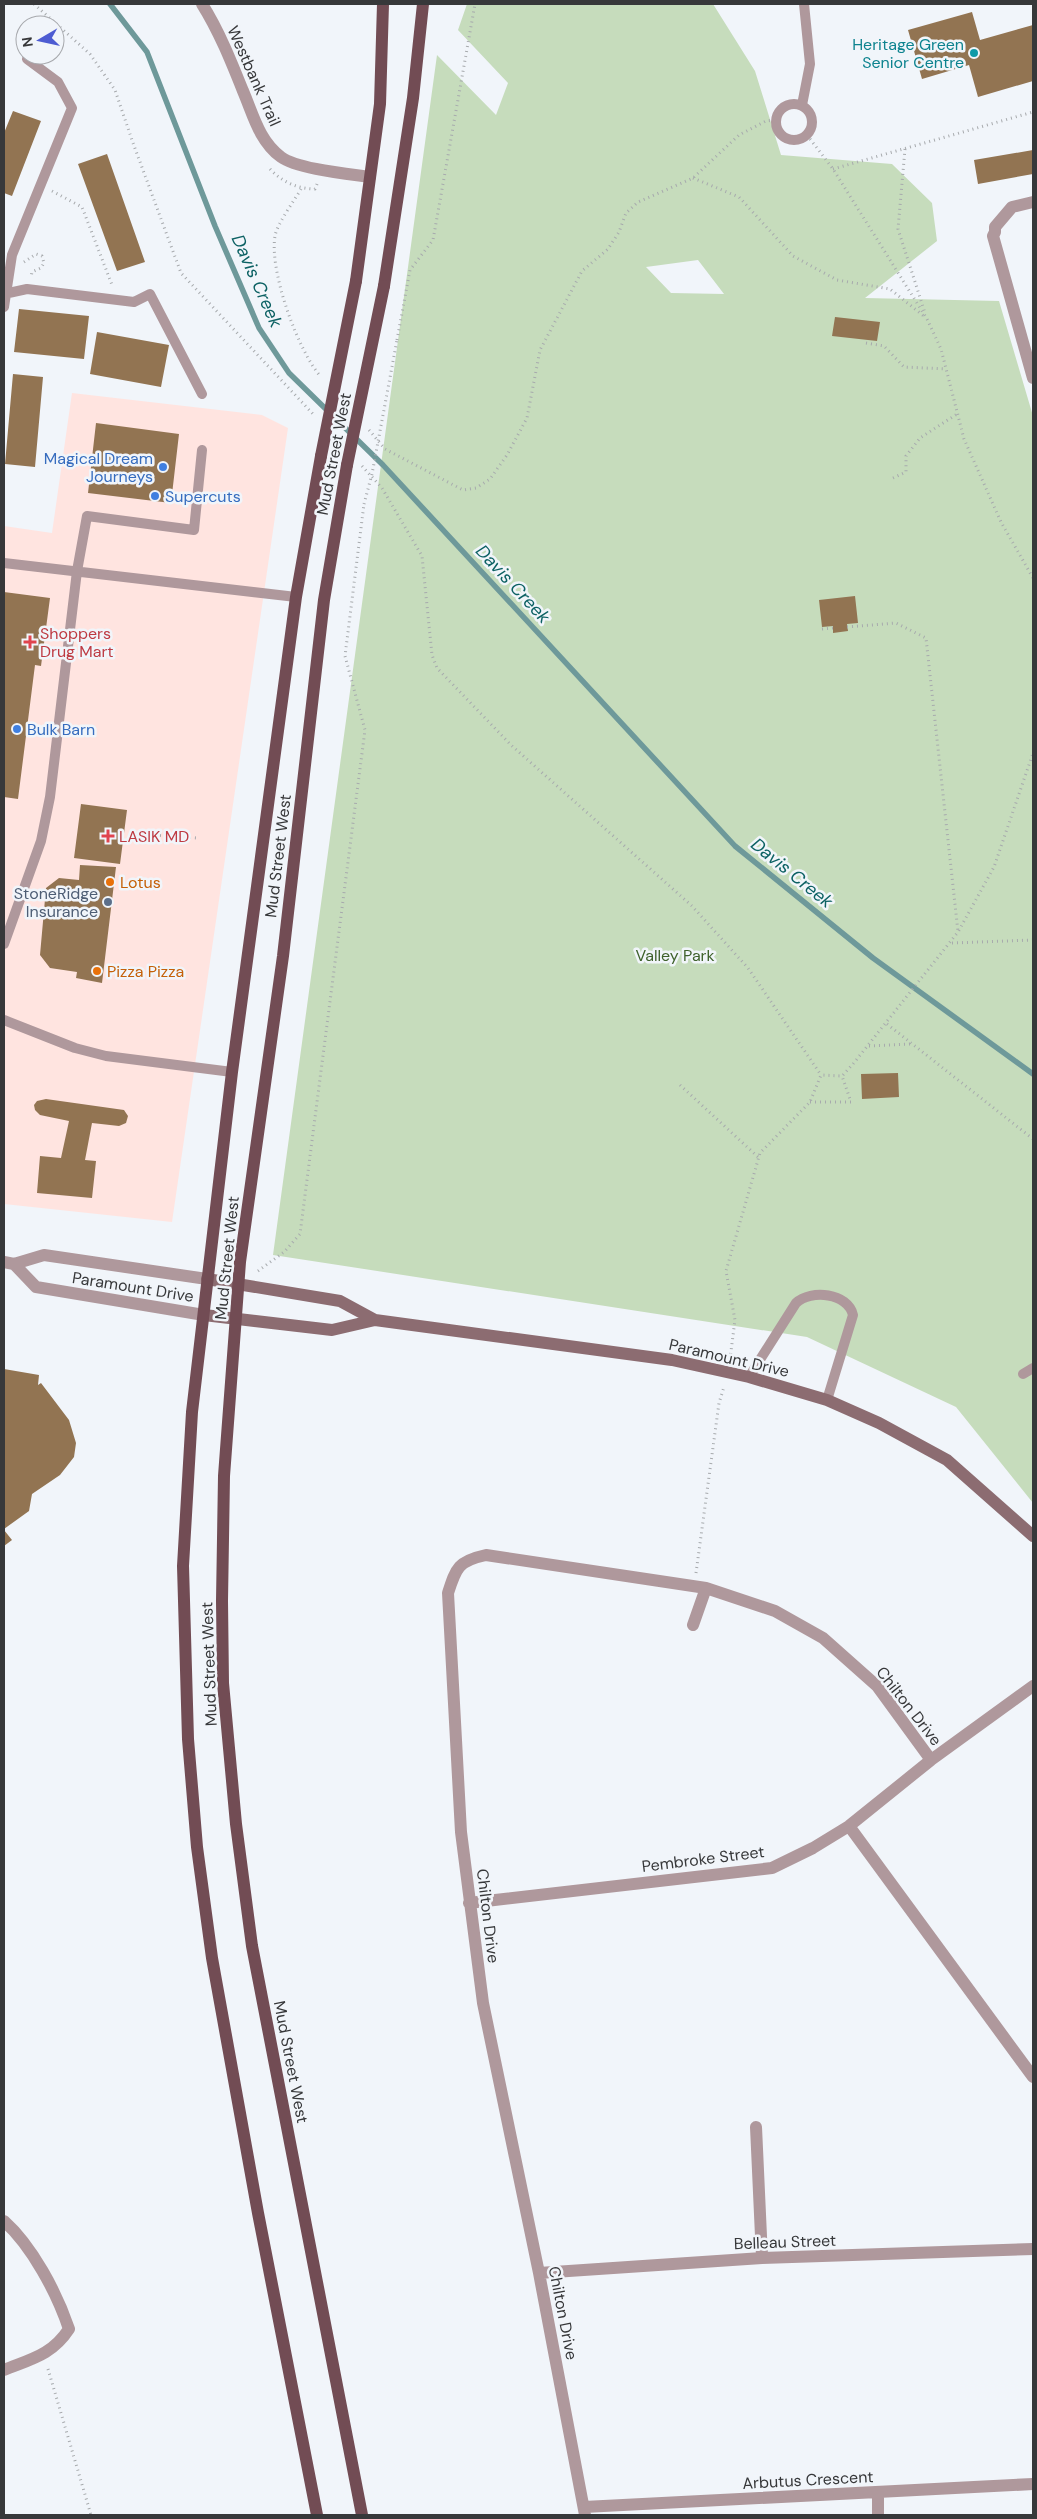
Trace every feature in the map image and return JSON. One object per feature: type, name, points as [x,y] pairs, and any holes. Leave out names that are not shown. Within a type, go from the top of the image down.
[{"type":"main road","name":"Mud Street West","points":[[317,2515],[258,2213],[212,1958],[197,1847],[188,1739],[183,1566],[192,1412],[232,1072],[296,597],[321,456],[356,281],[380,104],[383,4]]},
{"type":"main road","name":"Mud Street West","points":[[362,2515],[252,1946],[236,1824],[223,1683],[224,1476],[238,1285],[283,956],[324,600],[384,286],[413,98],[423,4]]},
{"type":"main road","name":"Paramount Drive","points":[[207,1279],[340,1301],[375,1320]]},
{"type":"main road","name":"Paramount Drive","points":[[204,1315],[332,1330],[375,1320],[672,1360],[749,1377],[826,1400],[879,1423],[948,1460],[1033,1536]]},
{"type":"street","name":"Westbank Trail","points":[[202,4],[228,54],[255,122],[266,141],[281,158],[322,171],[370,177]]},
{"type":"street","points":[[1033,202],[1012,207],[994,227],[996,232],[993,236],[1033,378]]},
{"type":"street","name":"Paramount Drive","points":[[9,1263],[44,1255],[207,1279]]},
{"type":"street","name":"Paramount Drive","points":[[9,1263],[36,1287],[204,1315]]},
{"type":"street","name":"Chilton Drive","points":[[584,2511],[539,2273],[483,2003],[469,1903],[461,1832],[448,1594],[455,1571],[467,1559],[486,1555],[700,1587],[775,1611],[822,1638],[877,1686],[931,1760]]},
{"type":"street","points":[[693,1625],[700,1587]]},
{"type":"street","name":"Pembroke Street","points":[[469,1903],[772,1868],[813,1848],[849,1826],[931,1760],[1033,1686]]},
{"type":"street","points":[[849,1826],[1033,2077]]},
{"type":"street","points":[[756,2127],[762,2258]]},
{"type":"street","points":[[4,2221],[17,2233],[56,2295],[69,2329],[59,2344],[43,2354],[4,2370]]},
{"type":"street","name":"Belleau Street","points":[[539,2273],[762,2258],[1033,2249]]},
{"type":"street","name":"Arbutus Crescent","points":[[584,2511],[1033,2484]]},
{"type":"street","points":[[878,2493],[878,2515]]},
{"type":"lane","points":[[802,105],[810,64],[804,4]]},
{"type":"lane","points":[[4,307],[11,263],[72,108],[58,82],[35,65]]},
{"type":"lane","points":[[789,104],[802,105],[810,114],[812,126],[808,135],[800,140],[787,140],[777,131],[776,120],[783,107],[789,104]]},
{"type":"lane","points":[[5,294],[27,289],[134,302],[150,294],[202,394]]},
{"type":"lane","points":[[4,944],[41,841],[50,797],[77,571],[87,516],[194,530],[202,450]]},
{"type":"lane","points":[[4,563],[296,597]]},
{"type":"lane","points":[[4,1020],[75,1048],[106,1056],[232,1072]]},
{"type":"lane","points":[[749,1377],[796,1303],[806,1296],[821,1294],[846,1302],[850,1305],[853,1315],[826,1400]]},
{"type":"lane","points":[[1023,1374],[1033,1368]]},
{"type":"path","points":[[34,4],[90,54],[115,90],[132,144],[181,273],[316,416]]},
{"type":"path","points":[[238,1285],[284,1252],[300,1234],[365,730],[345,656],[364,504],[372,474],[410,270],[433,240],[475,4]]},
{"type":"path","points":[[833,169],[1033,112]]},
{"type":"path","points":[[367,428],[386,449],[463,490],[476,488],[490,479],[507,455],[527,418],[540,350],[582,270],[608,249],[619,232],[626,213],[638,202],[693,178],[739,135],[766,121],[776,120]]},
{"type":"path","points":[[808,135],[833,169],[927,319],[941,349],[964,439],[1001,522],[1033,578]]},
{"type":"path","points":[[905,148],[898,228],[927,319]]},
{"type":"path","points":[[693,178],[739,197],[793,256],[837,280],[890,289],[927,319]]},
{"type":"path","points":[[40,186],[82,207],[118,300]]},
{"type":"path","points":[[301,189],[275,235],[274,262],[278,281],[290,314],[312,366],[324,380]]},
{"type":"path","points":[[11,263],[26,261],[36,254],[42,256],[44,262],[41,268],[32,272],[27,289]]},
{"type":"path","points":[[866,343],[884,346],[904,367],[946,369]]},
{"type":"path","points":[[893,478],[906,472],[906,456],[920,438],[957,414]]},
{"type":"path","points":[[351,462],[382,488],[422,556],[432,655],[437,668],[511,745],[692,906],[748,968],[821,1075]]},
{"type":"path","points":[[848,627],[896,623],[926,638],[958,932]]},
{"type":"path","points":[[822,629],[833,628]]},
{"type":"path","points":[[842,1076],[869,1046],[940,956],[952,944],[994,867],[1033,753]]},
{"type":"path","points":[[154,835],[197,838]]},
{"type":"path","points":[[952,944],[1033,940]]},
{"type":"path","points":[[887,1024],[1033,1139]]},
{"type":"path","points":[[869,1046],[912,1044]]},
{"type":"path","points":[[821,1075],[842,1076]]},
{"type":"path","points":[[700,1587],[719,1403],[729,1373],[735,1320],[726,1271],[760,1153],[810,1102],[821,1075]]},
{"type":"path","points":[[810,1102],[852,1102],[842,1076]]},
{"type":"path","points":[[680,1084],[759,1157]]},
{"type":"path","points":[[43,2354],[91,2515]]},
{"type":"shaded area","points":[[72,393],[262,415],[288,428],[172,1222],[4,1204],[4,526],[52,533]]},
{"type":"green space","name":"Valley Park","points":[[467,4],[713,4],[755,71],[781,155],[892,164],[932,203],[937,241],[865,298],[999,301],[1033,416],[1033,1503],[956,1407],[807,1337],[273,1255],[437,55],[496,115],[508,83],[458,30]],"holes":[[[698,260],[724,294],[671,293],[646,267]]]},
{"type":"building","name":"Heritage Green Senior Centre","points":[[972,12],[980,40],[1033,25],[1033,81],[978,97],[969,65],[922,79],[908,30]]},
{"type":"building","points":[[13,111],[41,121],[12,196],[4,193],[4,133]]},
{"type":"building","points":[[1033,150],[1033,174],[978,184],[974,160]]},
{"type":"building","points":[[107,154],[145,262],[117,271],[78,164]]},
{"type":"building","points":[[19,309],[89,316],[84,359],[14,352]]},
{"type":"building","points":[[835,317],[880,322],[877,341],[832,336]]},
{"type":"building","points":[[97,332],[169,345],[161,387],[90,374]]},
{"type":"building","points":[[13,374],[43,377],[35,467],[5,464]]},
{"type":"building","points":[[96,423],[179,434],[171,503],[88,493]]},
{"type":"building","points":[[4,592],[50,598],[41,666],[35,665],[18,799],[4,797]]},
{"type":"building","points":[[855,596],[858,623],[847,624],[848,631],[833,633],[833,626],[822,627],[819,600]]},
{"type":"building","points":[[81,804],[127,810],[120,864],[74,858]]},
{"type":"building","points":[[80,865],[116,867],[102,983],[76,978],[77,972],[50,968],[40,955],[46,888],[59,878],[79,880]]},
{"type":"building","points":[[898,1073],[899,1097],[862,1099],[861,1074]]},
{"type":"building","points":[[46,1099],[124,1110],[128,1116],[126,1123],[119,1126],[92,1123],[85,1160],[96,1161],[92,1198],[37,1193],[40,1156],[61,1158],[69,1121],[40,1115],[35,1110],[34,1105],[37,1101]]},
{"type":"building","points":[[4,1369],[39,1375],[38,1385],[41,1383],[69,1420],[76,1443],[74,1457],[60,1475],[32,1494],[29,1511],[4,1529]]},
{"type":"building","points":[[4,1530],[12,1540],[4,1546]]},
{"type":"waterway","name":"Davis Creek","points":[[110,4],[147,52],[215,226],[259,328],[289,373],[383,465],[735,846],[873,958],[1033,1074]]},
{"type":"place","name":"Heritage Green Senior Centre","points":[[974,53]]},
{"type":"place","name":"Magical Dream Journeys","points":[[163,467]]},
{"type":"place","name":"Supercuts","points":[[155,496]]},
{"type":"place","name":"Shoppers Drug Mart","points":[[30,642]]},
{"type":"place","name":"Bulk Barn","points":[[17,729]]},
{"type":"place","name":"LASIK MD","points":[[108,836]]},
{"type":"place","name":"Lotus","points":[[110,882]]},
{"type":"place","name":"StoneRidge Insurance","points":[[108,902]]},
{"type":"place","name":"Pizza Pizza","points":[[97,971]]}]
